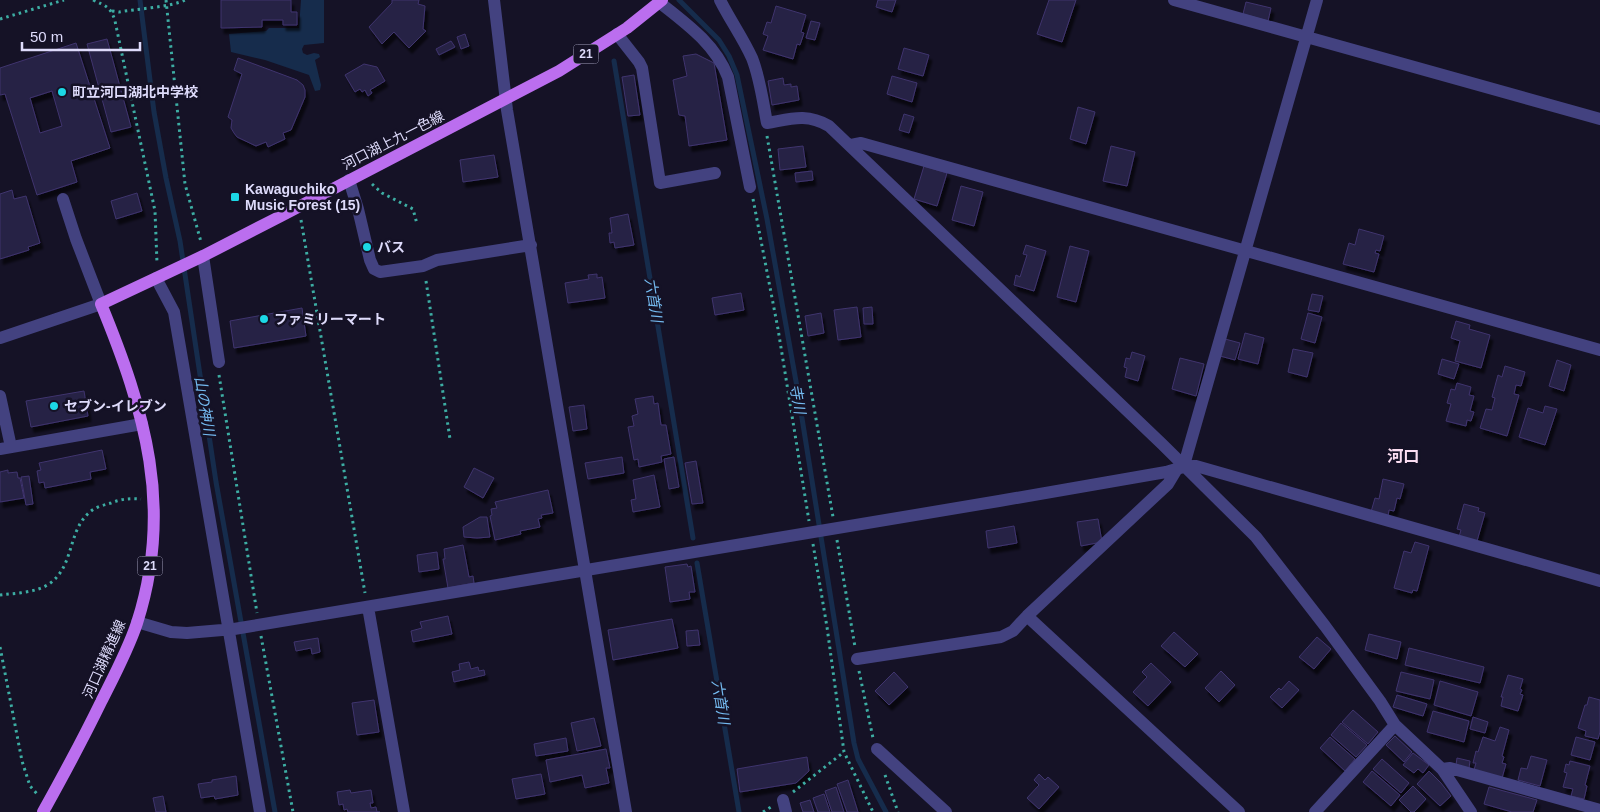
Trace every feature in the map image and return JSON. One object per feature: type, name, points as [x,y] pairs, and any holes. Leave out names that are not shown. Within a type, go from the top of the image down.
[{"type":"main road","name":"河口湖上九一色線","points":[[101,304],[199,258],[506,99],[559,70],[617,34],[661,1]]},
{"type":"main road","name":"河口湖精進線","points":[[45,808],[117,672],[137,622],[146,592],[153,542],[154,503],[150,462],[142,424],[128,376],[101,304]]},
{"type":"street","points":[[494,0],[506,99],[626,812]]},
{"type":"street","points":[[720,0],[753,61],[767,123],[805,117],[829,126],[851,145],[1180,467],[1256,537],[1325,626],[1395,725],[1442,769],[1471,812]]},
{"type":"street","points":[[1174,0],[1600,119]]},
{"type":"street","points":[[857,659],[1001,637],[1013,631],[1168,484],[1180,467],[1246,252],[1317,0]]},
{"type":"street","points":[[661,1],[694,30],[722,63],[728,77],[750,187]]},
{"type":"street","points":[[617,34],[642,68],[660,183],[715,173]]},
{"type":"street","points":[[851,145],[861,143],[1600,350]]},
{"type":"street","points":[[349,180],[370,260],[374,269],[380,272],[423,266],[437,260],[531,246]]},
{"type":"street","points":[[0,338],[101,304],[63,199]]},
{"type":"street","points":[[199,258],[219,362]]},
{"type":"street","points":[[161,275],[174,312],[231,629],[260,812]]},
{"type":"street","points":[[0,396],[5,448],[142,424]]},
{"type":"street","points":[[137,622],[171,632],[187,633],[231,629],[999,501],[1180,467],[1196,466],[1600,581]]},
{"type":"street","points":[[368,607],[404,812]]},
{"type":"street","points":[[1027,616],[1239,812]]},
{"type":"street","points":[[1315,812],[1395,725]]},
{"type":"street","points":[[877,749],[946,812]]},
{"type":"street","points":[[1442,769],[1450,768],[1600,810]]},
{"type":"path","points":[[0,19],[64,0]]},
{"type":"path","points":[[93,0],[105,5],[112,11],[118,12],[160,6],[166,2],[179,3],[185,0]]},
{"type":"path","points":[[166,2],[184,184],[201,243]]},
{"type":"path","points":[[112,11],[155,211],[157,264]]},
{"type":"path","points":[[767,123],[767,141],[832,528],[872,735],[898,812]]},
{"type":"path","points":[[370,182],[382,193],[413,209],[417,224]]},
{"type":"path","points":[[750,187],[778,329],[812,532],[844,752],[873,812]]},
{"type":"path","points":[[298,207],[368,607]]},
{"type":"path","points":[[426,281],[450,439]]},
{"type":"path","points":[[219,362],[218,369],[256,625],[293,812]]},
{"type":"path","points":[[0,595],[34,590],[48,585],[59,575],[68,560],[79,525],[91,511],[124,498],[154,503]]},
{"type":"path","points":[[0,647],[22,761],[30,786],[45,808]]},
{"type":"path","points":[[763,812],[784,806],[844,752]]},
{"type":"water","points":[[301,0],[324,0],[324,43],[304,45],[302,49],[303,53],[307,55],[314,53],[319,54],[320,57],[315,60],[321,85],[320,90],[315,91],[309,75],[265,60],[231,52],[229,34],[266,31],[269,28],[299,28]]},
{"type":"building","points":[[221,0],[291,0],[291,12],[297,12],[297,25],[283,25],[283,20],[262,20],[262,27],[221,28]]},
{"type":"building","points":[[392,0],[419,0],[418,4],[425,6],[423,29],[426,31],[409,48],[394,32],[382,44],[369,27],[392,3]]},
{"type":"building","points":[[878,0],[896,0],[892,12],[876,7]]},
{"type":"building","points":[[1049,0],[1076,0],[1062,42],[1037,34]]},
{"type":"building","points":[[1246,2],[1271,8],[1268,21],[1243,14]]},
{"type":"building","points":[[776,6],[806,15],[801,32],[804,33],[800,45],[797,44],[793,59],[763,50],[768,36],[763,34],[767,22],[771,23]]},
{"type":"building","points":[[811,21],[820,23],[815,40],[806,38]]},
{"type":"building","points":[[465,34],[469,46],[461,49],[457,37]]},
{"type":"building","points":[[107,39],[131,127],[111,132],[87,44]]},
{"type":"building","points":[[451,41],[455,47],[439,55],[436,49]]},
{"type":"building","points":[[76,43],[110,148],[71,161],[77,182],[37,195],[5,94],[0,95],[0,68]],"holes":[[[52,91],[62,126],[40,133],[30,98]]]},
{"type":"building","points":[[904,48],[929,55],[923,76],[898,69]]},
{"type":"building","points":[[696,54],[714,63],[727,140],[689,146],[685,116],[679,115],[673,80],[687,76],[683,56]]},
{"type":"building","points":[[238,58],[297,80],[303,85],[305,90],[305,97],[291,130],[283,133],[285,139],[268,147],[266,142],[256,146],[237,137],[231,128],[232,120],[228,117],[242,74],[234,70]]},
{"type":"building","points":[[364,64],[377,67],[385,81],[370,90],[372,93],[368,96],[365,90],[362,92],[360,89],[355,92],[345,75]]},
{"type":"building","points":[[634,75],[640,115],[628,116],[622,77]]},
{"type":"building","points":[[892,76],[917,83],[912,102],[887,94]]},
{"type":"building","points":[[783,78],[784,85],[791,84],[791,87],[797,86],[799,100],[772,105],[768,81]]},
{"type":"building","points":[[1078,107],[1095,112],[1086,144],[1070,139]]},
{"type":"building","points":[[904,114],[914,117],[909,133],[899,130]]},
{"type":"building","points":[[803,146],[806,167],[780,170],[778,149]]},
{"type":"building","points":[[1111,146],[1135,152],[1127,186],[1103,181]]},
{"type":"building","points":[[494,155],[498,177],[463,182],[460,160]]},
{"type":"building","points":[[924,166],[947,173],[937,206],[914,199]]},
{"type":"building","points":[[812,171],[813,180],[796,182],[795,173]]},
{"type":"building","points":[[961,186],[983,192],[974,226],[952,220]]},
{"type":"building","points":[[12,190],[14,199],[26,196],[40,243],[28,247],[29,250],[0,259],[0,194]]},
{"type":"building","points":[[137,193],[142,211],[116,219],[111,201]]},
{"type":"building","points":[[628,214],[634,245],[615,248],[614,242],[610,243],[609,233],[612,233],[610,218]]},
{"type":"building","points":[[1359,229],[1384,236],[1380,251],[1376,250],[1375,253],[1379,254],[1374,272],[1343,264],[1349,243],[1355,245]]},
{"type":"building","points":[[1026,245],[1046,251],[1034,291],[1014,285],[1016,275],[1020,277],[1027,255],[1023,254]]},
{"type":"building","points":[[1070,246],[1089,251],[1076,302],[1057,297]]},
{"type":"building","points":[[597,274],[597,278],[602,277],[605,298],[568,303],[565,283],[589,279],[588,275]]},
{"type":"building","points":[[741,293],[744,310],[715,315],[712,298]]},
{"type":"building","points":[[1312,294],[1323,296],[1319,312],[1308,310]]},
{"type":"building","points":[[857,307],[861,337],[838,340],[834,310]]},
{"type":"building","points":[[872,307],[873,324],[864,324],[863,308]]},
{"type":"building","points":[[302,308],[306,336],[234,348],[230,321]]},
{"type":"building","points":[[821,313],[824,333],[808,336],[805,316]]},
{"type":"building","points":[[1308,313],[1322,317],[1315,343],[1301,339]]},
{"type":"building","points":[[1456,321],[1470,325],[1469,329],[1490,335],[1481,368],[1455,361],[1460,341],[1451,338]]},
{"type":"building","points":[[1245,333],[1264,338],[1258,364],[1238,359]]},
{"type":"building","points":[[1225,339],[1240,343],[1235,360],[1220,356]]},
{"type":"building","points":[[1293,349],[1313,353],[1307,377],[1288,372]]},
{"type":"building","points":[[1132,352],[1145,356],[1138,381],[1125,377],[1127,368],[1124,367],[1126,358],[1130,359]]},
{"type":"building","points":[[1180,358],[1204,364],[1196,396],[1172,389]]},
{"type":"building","points":[[1442,359],[1459,364],[1454,379],[1438,374]]},
{"type":"building","points":[[1557,360],[1571,365],[1564,391],[1549,386]]},
{"type":"building","points":[[1505,366],[1525,372],[1521,386],[1516,385],[1514,394],[1519,395],[1507,436],[1480,428],[1486,409],[1492,410],[1495,398],[1492,397],[1498,375],[1502,377]]},
{"type":"building","points":[[1457,383],[1471,387],[1469,395],[1474,396],[1470,411],[1474,412],[1471,421],[1467,420],[1466,426],[1446,421],[1451,404],[1447,403],[1451,389],[1455,390]]},
{"type":"building","points":[[84,391],[88,416],[31,427],[26,401]]},
{"type":"building","points":[[653,396],[654,404],[658,403],[661,425],[666,425],[671,454],[661,456],[662,462],[639,467],[638,459],[634,460],[628,427],[634,426],[632,416],[638,414],[635,399]]},
{"type":"building","points":[[584,405],[587,429],[573,431],[569,407]]},
{"type":"building","points":[[1545,406],[1557,409],[1545,445],[1519,437],[1528,408],[1543,413]]},
{"type":"building","points":[[102,450],[106,469],[90,472],[91,479],[45,488],[44,482],[39,483],[37,471],[41,470],[39,463]]},
{"type":"building","points":[[622,457],[624,473],[588,479],[585,463]]},
{"type":"building","points":[[674,457],[679,487],[669,489],[664,459]]},
{"type":"building","points":[[696,461],[703,503],[692,504],[685,463]]},
{"type":"building","points":[[474,468],[494,478],[483,498],[464,487]]},
{"type":"building","points":[[8,470],[8,473],[17,472],[24,498],[0,502],[0,472]]},
{"type":"building","points":[[654,475],[660,507],[633,512],[631,500],[636,499],[633,480]]},
{"type":"building","points":[[29,476],[33,504],[26,505],[21,477]]},
{"type":"building","points":[[1383,479],[1404,484],[1400,499],[1397,498],[1394,511],[1389,510],[1388,516],[1371,512],[1375,498],[1379,499]]},
{"type":"building","points":[[548,490],[553,513],[541,515],[542,518],[538,519],[540,527],[520,531],[521,534],[495,540],[490,516],[492,515],[491,509],[497,508],[495,502]]},
{"type":"building","points":[[1464,504],[1479,508],[1478,511],[1485,513],[1477,541],[1459,537],[1461,530],[1457,529]]},
{"type":"building","points":[[480,517],[487,517],[490,537],[464,537],[463,527]]},
{"type":"building","points":[[1098,519],[1102,542],[1081,546],[1077,522]]},
{"type":"building","points":[[1014,526],[1017,543],[988,548],[986,531]]},
{"type":"building","points":[[1415,542],[1429,546],[1417,591],[1413,590],[1412,593],[1394,588],[1404,551],[1411,553]]},
{"type":"building","points":[[463,545],[469,577],[473,576],[474,583],[448,588],[443,559],[445,559],[444,549]]},
{"type":"building","points":[[437,552],[439,569],[419,572],[417,555]]},
{"type":"building","points":[[687,564],[688,567],[691,566],[695,592],[689,592],[690,599],[670,602],[665,567]]},
{"type":"building","points":[[448,616],[452,634],[413,642],[411,631],[422,628],[420,622]]},
{"type":"building","points":[[672,619],[678,648],[613,660],[608,630]]},
{"type":"building","points":[[698,630],[700,645],[687,646],[686,631]]},
{"type":"building","points":[[1174,632],[1198,654],[1185,667],[1161,646]]},
{"type":"building","points":[[1369,634],[1401,642],[1397,659],[1365,650]]},
{"type":"building","points":[[1317,637],[1331,649],[1314,669],[1299,657]]},
{"type":"building","points":[[318,638],[320,652],[312,654],[311,648],[296,651],[294,642]]},
{"type":"building","points":[[1409,648],[1484,667],[1480,683],[1405,665]]},
{"type":"building","points":[[469,662],[471,669],[478,667],[479,671],[484,670],[485,675],[454,682],[452,672],[460,670],[459,664]]},
{"type":"building","points":[[1151,663],[1171,682],[1148,706],[1133,692],[1147,677],[1142,672]]},
{"type":"building","points":[[1221,671],[1235,685],[1219,702],[1205,688]]},
{"type":"building","points":[[894,672],[908,687],[889,705],[875,691]]},
{"type":"building","points":[[1401,672],[1434,680],[1430,699],[1396,691]]},
{"type":"building","points":[[1508,675],[1523,679],[1520,694],[1523,695],[1518,711],[1501,706],[1503,697],[1501,697]]},
{"type":"building","points":[[1289,681],[1299,690],[1282,708],[1270,697],[1279,688],[1281,690]]},
{"type":"building","points":[[1440,681],[1478,692],[1471,716],[1434,705]]},
{"type":"building","points":[[1397,695],[1427,704],[1423,716],[1393,707]]},
{"type":"building","points":[[1589,697],[1600,700],[1600,732],[1598,739],[1585,736],[1586,731],[1578,728]]},
{"type":"building","points":[[374,700],[379,732],[357,735],[352,703]]},
{"type":"building","points":[[1353,710],[1378,732],[1368,744],[1342,722]]},
{"type":"building","points":[[1433,711],[1469,721],[1464,742],[1427,732]]},
{"type":"building","points":[[1473,717],[1488,722],[1485,733],[1470,729]]},
{"type":"building","points":[[594,718],[601,746],[577,751],[571,723]]},
{"type":"building","points":[[1341,723],[1367,745],[1356,757],[1331,735]]},
{"type":"building","points":[[1500,727],[1509,730],[1502,756],[1504,757],[1502,763],[1506,764],[1502,778],[1474,770],[1476,763],[1473,763],[1476,751],[1478,752],[1483,737],[1495,741]]},
{"type":"building","points":[[1395,736],[1412,752],[1404,762],[1386,745]]},
{"type":"building","points":[[1330,737],[1355,759],[1345,771],[1320,748]]},
{"type":"building","points":[[1576,737],[1595,742],[1590,760],[1571,755]]},
{"type":"building","points":[[566,738],[568,751],[536,756],[534,744]]},
{"type":"building","points":[[606,749],[610,768],[606,768],[609,783],[585,788],[582,775],[550,782],[546,760]]},
{"type":"building","points":[[1413,753],[1429,765],[1423,773],[1418,769],[1414,773],[1403,765]]},
{"type":"building","points":[[1531,756],[1547,760],[1540,786],[1518,780],[1521,768],[1527,769]]},
{"type":"building","points":[[807,757],[809,771],[796,783],[740,792],[737,769]]},
{"type":"building","points":[[1457,758],[1470,761],[1469,768],[1456,765]]},
{"type":"building","points":[[1382,759],[1409,783],[1401,793],[1373,769]]},
{"type":"building","points":[[1570,761],[1590,766],[1585,785],[1587,786],[1584,799],[1571,796],[1573,789],[1563,787],[1567,773],[1564,772],[1566,764],[1569,765]]},
{"type":"building","points":[[1372,771],[1400,795],[1391,806],[1363,782]]},
{"type":"building","points":[[1429,771],[1451,796],[1440,806],[1417,784]]},
{"type":"building","points":[[541,774],[545,794],[516,799],[512,779]]},
{"type":"building","points":[[1039,774],[1045,780],[1048,777],[1059,787],[1039,809],[1027,798],[1039,785],[1034,780]]},
{"type":"building","points":[[236,776],[238,795],[215,799],[214,796],[201,798],[198,784]]},
{"type":"building","points":[[848,780],[858,812],[847,812],[837,784]]},
{"type":"building","points":[[1413,786],[1426,799],[1414,812],[1411,812],[1399,800]]},
{"type":"building","points":[[836,787],[844,812],[832,812],[825,791]]},
{"type":"building","points":[[1489,787],[1537,800],[1533,812],[1512,812],[1484,804]]},
{"type":"building","points":[[350,790],[351,793],[371,790],[373,803],[370,803],[371,808],[376,807],[377,812],[348,812],[347,809],[344,810],[343,804],[339,805],[337,792]]},
{"type":"building","points":[[824,794],[830,812],[818,812],[813,798]]},
{"type":"building","points":[[163,796],[166,812],[156,812],[153,798]]},
{"type":"building","points":[[810,800],[814,812],[803,812],[800,803]]},
{"type":"waterway","name":"山の神川","points":[[140,0],[154,112],[180,241],[216,482],[275,812]]},
{"type":"waterway","name":"寺川","points":[[679,0],[719,40],[729,56],[737,75],[767,219],[797,387],[854,743],[858,759],[886,812]]},
{"type":"waterway","name":"六首川","points":[[614,61],[693,538]]},
{"type":"waterway","name":"六首川","points":[[697,563],[739,812]]},
{"type":"place","name":"町立河口湖北中学校","points":[[62,92]]},
{"type":"place","name":"Kawaguchiko Music Forest (15)","points":[[235,197]]},
{"type":"place","name":"バス","points":[[367,247]]},
{"type":"place","name":"ファミリーマート","points":[[264,319]]},
{"type":"place","name":"セブン-イレブン","points":[[54,406]]},
{"type":"district","name":"河口","points":[[1403,456]]}]
